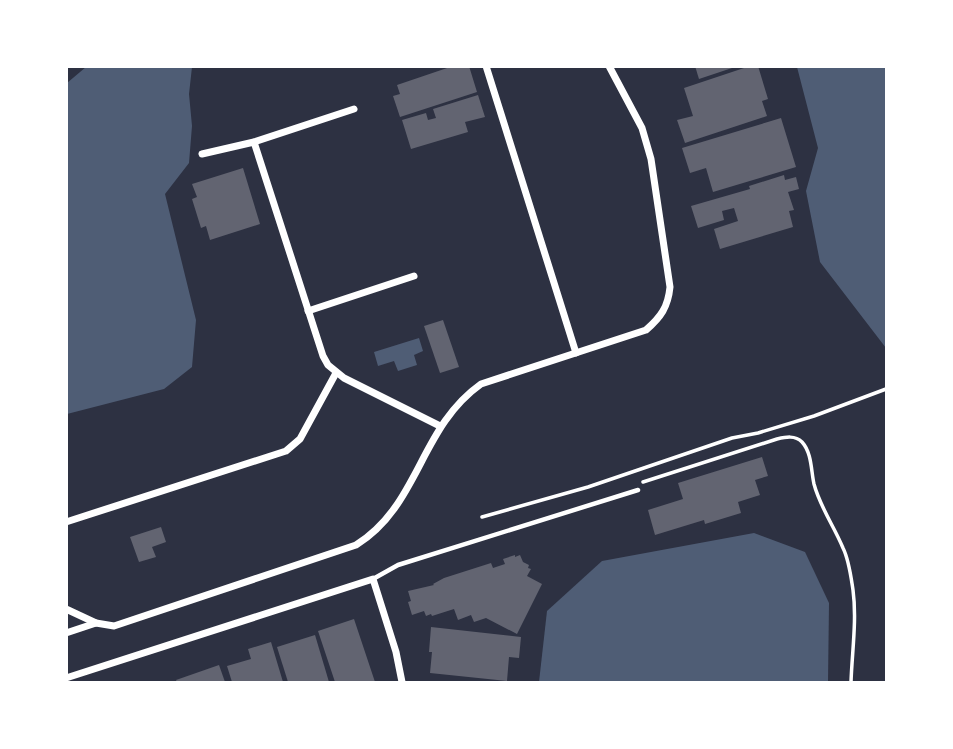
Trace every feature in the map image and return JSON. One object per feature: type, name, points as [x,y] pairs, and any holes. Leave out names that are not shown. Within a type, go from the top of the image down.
[{"type":"street","points":[[486,66],[576,354]]},
{"type":"street","points":[[66,609],[96,623],[114,626],[356,545],[383,525],[398,505],[440,426],[458,401],[481,384],[646,330],[661,317],[667,307],[670,287],[651,159],[642,128],[609,66]]},
{"type":"street","points":[[202,155],[254,142],[354,109]]},
{"type":"street","points":[[254,142],[323,356],[336,373],[440,426]]},
{"type":"street","points":[[308,311],[414,276]]},
{"type":"street","points":[[66,522],[286,451],[300,439],[336,373]]},
{"type":"street","points":[[66,678],[373,579],[397,652],[402,682]]},
{"type":"street","points":[[66,633],[96,623]]},
{"type":"lane","points":[[373,579],[398,565],[638,489]]},
{"type":"path","points":[[482,517],[588,487],[732,438],[814,416],[887,389]]},
{"type":"path","points":[[638,489],[642,482],[777,439],[788,437],[802,441],[807,450],[814,485],[831,528],[844,548],[849,568],[854,616],[851,682]]},
{"type":"water","points":[[86,67],[192,67],[189,94],[192,126],[189,163],[165,194],[196,320],[192,367],[164,389],[67,414],[67,83]]},
{"type":"water","points":[[797,67],[886,67],[886,348],[820,262],[806,191],[818,148]]},
{"type":"water","points":[[419,338],[423,351],[414,355],[417,365],[398,371],[394,361],[378,366],[374,352]]},
{"type":"water","points":[[754,533],[805,552],[829,603],[828,682],[539,682],[547,611],[602,561]]},
{"type":"building","points":[[453,66],[469,66],[477,92],[400,117],[393,96],[400,94],[397,85]]},
{"type":"building","points":[[695,66],[735,66],[735,67],[699,79]]},
{"type":"building","points":[[750,66],[758,66],[768,99],[762,101],[767,116],[685,143],[677,120],[693,116],[684,88]]},
{"type":"building","points":[[478,95],[485,117],[465,122],[468,132],[411,149],[402,120],[426,113],[428,120],[436,118],[433,109]]},
{"type":"building","points":[[781,118],[796,167],[713,192],[706,168],[690,173],[682,148]]},
{"type":"building","points":[[243,168],[260,224],[210,240],[206,226],[201,228],[192,199],[197,197],[192,184]]},
{"type":"building","points":[[784,175],[785,180],[796,177],[799,189],[788,192],[794,210],[789,211],[793,227],[720,249],[714,229],[738,221],[734,208],[722,211],[724,220],[698,228],[691,206],[750,189],[749,186]]},
{"type":"building","points":[[443,320],[459,367],[440,373],[424,326]]},
{"type":"building","points":[[762,457],[768,476],[755,480],[760,495],[738,502],[741,513],[705,524],[704,520],[655,535],[648,510],[683,499],[678,483]]},
{"type":"building","points":[[161,527],[166,542],[152,547],[156,557],[139,562],[130,537]]},
{"type":"building","points":[[520,555],[523,562],[529,565],[528,568],[531,569],[527,576],[542,584],[517,634],[486,618],[474,622],[471,615],[458,620],[454,609],[432,616],[426,616],[424,611],[412,615],[408,591],[434,585],[444,578],[491,563],[493,568],[505,564],[503,559]]},
{"type":"building","points":[[354,619],[375,682],[335,682],[318,631]]},
{"type":"building","points":[[431,627],[521,637],[519,658],[509,657],[507,681],[430,673]]},
{"type":"building","points":[[315,635],[329,682],[288,682],[277,647]]},
{"type":"building","points":[[271,642],[283,682],[232,682],[227,666],[251,659],[248,649]]},
{"type":"building","points":[[219,665],[225,682],[176,680]]}]
